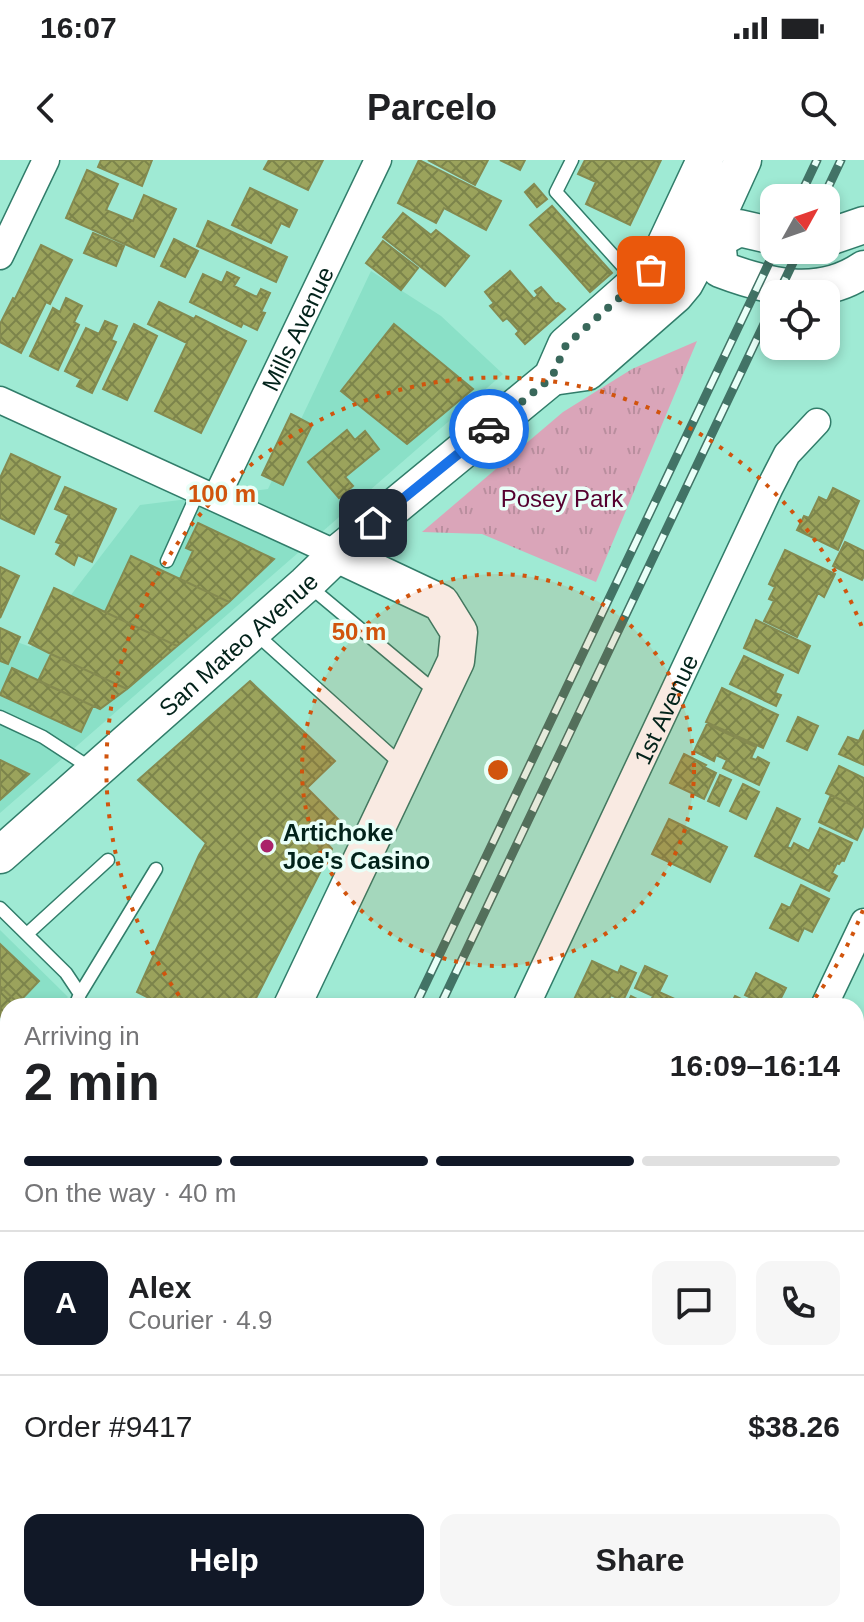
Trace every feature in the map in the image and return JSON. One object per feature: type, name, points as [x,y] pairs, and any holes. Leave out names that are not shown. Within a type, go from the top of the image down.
[{"type":"street","points":[[0,256],[46,160]]},
{"type":"street","name":"Mills Avenue","points":[[207,494],[378,160]]},
{"type":"street","points":[[705,160],[699,240],[720,269],[784,288],[821,287],[864,269]]},
{"type":"street","points":[[699,240],[743,160]]},
{"type":"street","points":[[840,233],[864,225]]},
{"type":"street","points":[[699,240],[739,228],[760,233]]},
{"type":"street","name":"San Mateo Avenue","points":[[0,855],[337,554],[552,377],[566,345],[638,283],[661,254],[699,240]]},
{"type":"street","name":"San Mateo Avenue","points":[[552,377],[587,372],[675,295],[685,283],[699,240]]},
{"type":"street","points":[[0,400],[441,603],[459,632],[456,661],[296,998]]},
{"type":"street","name":"1st Avenue","points":[[530,998],[770,487],[787,454],[817,422]]},
{"type":"street","points":[[828,998],[864,922]]},
{"type":"lane","points":[[572,160],[556,192],[638,283]]},
{"type":"lane","points":[[167,561],[207,494]]},
{"type":"lane","points":[[306,584],[440,696]]},
{"type":"lane","points":[[253,631],[405,768]]},
{"type":"lane","points":[[0,717],[43,737],[94,771]]},
{"type":"lane","points":[[27,934],[108,860]]},
{"type":"lane","points":[[78,998],[156,869]]},
{"type":"lane","points":[[0,908],[66,973],[76,998]]},
{"type":"shaded area","points":[[371,271],[441,316],[503,374],[0,813],[0,636],[31,647],[140,505],[268,489]]},
{"type":"shaded area","points":[[0,930],[68,997],[67,998],[0,998]]},
{"type":"green space","name":"Posey Park","points":[[697,341],[596,582],[482,534],[422,532],[563,412],[632,369]]},
{"type":"building","points":[[101,160],[152,160],[142,186],[98,167]]},
{"type":"building","points":[[269,160],[323,160],[308,190],[264,169]]},
{"type":"building","points":[[419,160],[501,201],[486,230],[444,208],[436,223],[398,203]]},
{"type":"building","points":[[428,160],[488,160],[475,185]]},
{"type":"building","points":[[500,160],[525,160],[520,170]]},
{"type":"building","points":[[585,160],[661,160],[630,225],[586,204],[596,182],[578,174]]},
{"type":"building","points":[[87,170],[118,184],[106,210],[133,221],[144,195],[176,209],[154,257],[66,218]]},
{"type":"building","points":[[534,184],[547,199],[537,207],[525,192]]},
{"type":"building","points":[[250,188],[297,210],[289,227],[281,223],[271,243],[232,225]]},
{"type":"building","points":[[552,206],[612,273],[590,292],[530,225]]},
{"type":"building","points":[[403,213],[431,235],[436,230],[469,256],[445,286],[383,237]]},
{"type":"building","points":[[208,221],[287,257],[276,282],[197,246]]},
{"type":"building","points":[[93,233],[124,246],[116,266],[84,253]]},
{"type":"building","points":[[174,239],[198,251],[185,277],[161,266]]},
{"type":"building","points":[[383,241],[418,268],[401,290],[366,263]]},
{"type":"building","points":[[41,245],[72,260],[50,304],[46,302],[21,353],[0,342],[0,324]]},
{"type":"building","points":[[510,271],[534,299],[538,295],[535,291],[541,287],[565,309],[525,344],[516,334],[519,331],[507,318],[503,321],[490,306],[494,303],[485,292]]},
{"type":"building","points":[[227,272],[239,278],[234,286],[257,297],[261,289],[270,293],[257,330],[243,323],[241,327],[190,302],[203,274],[222,283]]},
{"type":"building","points":[[66,298],[82,306],[74,322],[79,325],[58,370],[30,356],[53,308],[60,312]]},
{"type":"building","points":[[159,302],[246,341],[201,433],[155,411],[187,343],[148,324]]},
{"type":"building","points":[[105,321],[117,326],[111,340],[116,342],[92,393],[77,386],[81,379],[65,371],[86,328],[99,334]]},
{"type":"building","points":[[134,324],[157,336],[127,400],[103,389]]},
{"type":"building","points":[[394,324],[473,389],[407,444],[341,391]]},
{"type":"building","points":[[291,414],[312,425],[283,485],[262,475]]},
{"type":"building","points":[[347,430],[355,440],[365,431],[379,449],[345,477],[353,486],[339,498],[308,462]]},
{"type":"building","points":[[11,454],[60,477],[34,534],[0,518],[0,478]]},
{"type":"building","points":[[65,487],[116,509],[92,562],[78,555],[74,565],[56,554],[61,544],[56,542],[69,515],[55,509]]},
{"type":"building","points":[[833,488],[859,501],[838,550],[797,530],[804,516],[809,518],[819,497],[827,501]]},
{"type":"building","points":[[198,523],[274,559],[229,602],[180,579],[193,551],[186,548]]},
{"type":"building","points":[[845,542],[864,551],[862,580],[833,566]]},
{"type":"building","points":[[785,550],[835,574],[824,597],[818,593],[797,637],[764,621],[774,601],[769,599],[775,587],[769,584]]},
{"type":"building","points":[[131,556],[229,602],[177,646],[105,612]]},
{"type":"building","points":[[0,567],[19,576],[0,618]]},
{"type":"building","points":[[54,588],[177,646],[127,689],[51,654],[29,643]]},
{"type":"building","points":[[756,620],[810,646],[798,673],[744,648]]},
{"type":"building","points":[[0,628],[20,637],[8,664],[0,661]]},
{"type":"building","points":[[51,654],[127,689],[100,709],[38,681]]},
{"type":"building","points":[[744,656],[783,675],[775,693],[781,695],[776,706],[730,684]]},
{"type":"building","points":[[12,668],[93,706],[81,732],[0,695]]},
{"type":"building","name":"Artichoke Joe's Casino","points":[[250,681],[335,761],[307,788],[339,820],[322,838],[332,849],[256,998],[149,998],[137,992],[206,843],[138,780]]},
{"type":"building","points":[[722,688],[778,715],[763,748],[706,722]]},
{"type":"building","points":[[798,717],[818,726],[807,750],[787,741]]},
{"type":"building","points":[[707,724],[756,747],[751,758],[756,760],[758,757],[769,763],[759,785],[723,768],[727,760],[716,755],[714,761],[694,751]]},
{"type":"building","points":[[864,730],[864,765],[839,754],[848,737],[859,741]]},
{"type":"building","points":[[684,754],[716,773],[704,799],[670,783]]},
{"type":"building","points":[[0,760],[29,774],[0,800]]},
{"type":"building","points":[[839,766],[864,778],[864,811],[826,793]]},
{"type":"building","points":[[720,775],[731,780],[719,806],[708,801]]},
{"type":"building","points":[[743,784],[759,792],[746,819],[730,811]]},
{"type":"building","points":[[831,795],[864,811],[864,825],[857,840],[819,822]]},
{"type":"building","points":[[777,808],[800,819],[787,847],[791,849],[794,843],[809,851],[820,828],[852,843],[844,861],[837,863],[832,873],[837,876],[829,891],[755,856]]},
{"type":"building","points":[[669,819],[727,847],[710,882],[652,854]]},
{"type":"building","points":[[801,885],[829,899],[812,932],[804,928],[798,941],[770,928],[782,904],[790,908]]},
{"type":"building","points":[[0,944],[39,981],[23,998],[13,998],[0,986]]},
{"type":"building","points":[[592,961],[618,973],[621,966],[636,973],[624,998],[611,995],[609,998],[575,998]]},
{"type":"building","points":[[645,966],[667,976],[659,992],[672,998],[652,998],[635,988]]},
{"type":"building","points":[[756,973],[786,988],[781,998],[751,998],[745,995]]},
{"type":"building","points":[[0,986],[13,998],[0,998]]},
{"type":"railway","points":[[806,184],[817,160]]},
{"type":"railway","points":[[830,184],[841,160]]},
{"type":"railway","points":[[419,998],[768,264]]},
{"type":"railway","points":[[785,280],[792,264]]},
{"type":"railway","points":[[444,998],[760,332]]},
{"type":"way so far","points":[[489,429],[552,377],[566,345],[651,270]]},
{"type":"place","name":"Artichoke Joe's Casino","points":[[267,846]]},
{"type":"route","points":[[373,523],[489,429]]}]
